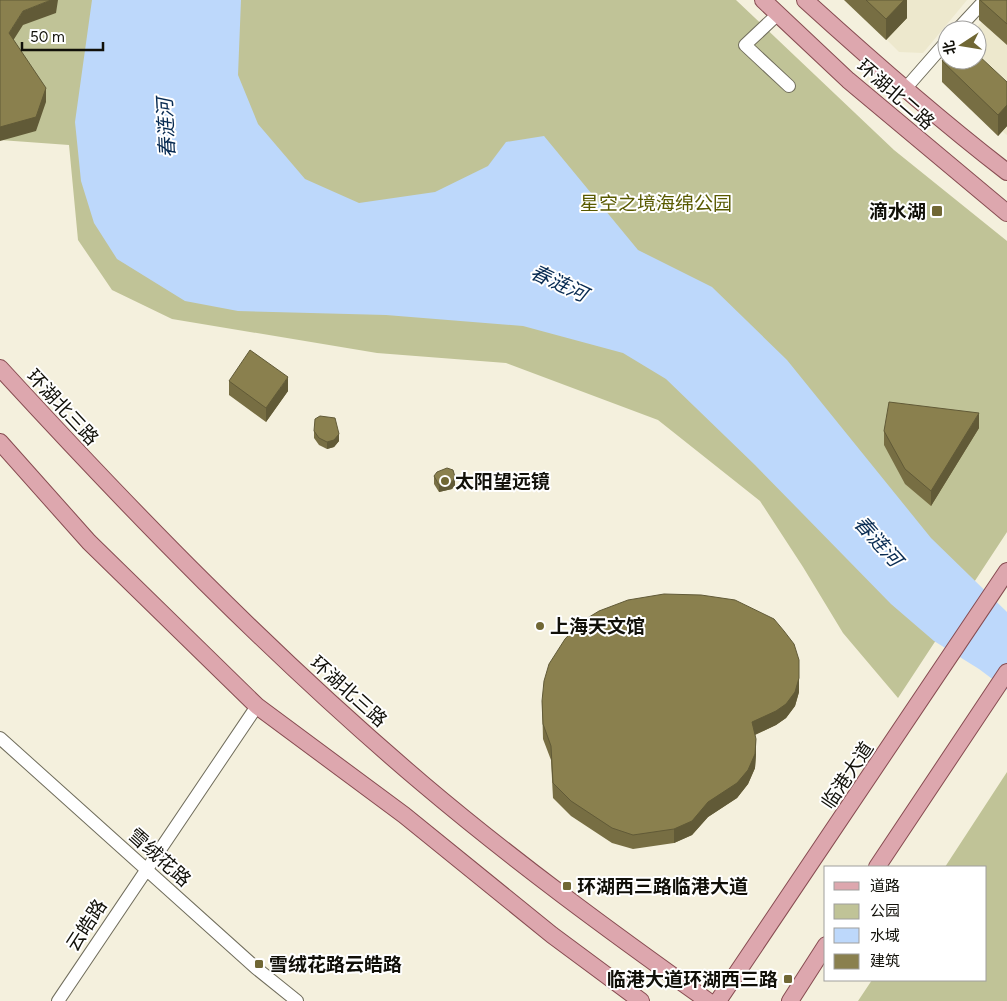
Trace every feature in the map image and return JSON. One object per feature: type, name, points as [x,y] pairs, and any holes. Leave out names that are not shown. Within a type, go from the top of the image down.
[{"type":"main road","name":"环湖北二路","points":[[764,0],[848,80],[1007,213]]},
{"type":"main road","name":"环湖北二路","points":[[806,0],[905,89],[1007,172]]},
{"type":"main road","name":"环湖北三路","points":[[0,368],[124,502],[287,662],[423,784],[563,895],[708,1001]]},
{"type":"main road","points":[[0,442],[89,542],[257,706],[404,815],[552,935],[641,1001]]},
{"type":"main road","name":"临港大道","points":[[718,1001],[952,656],[1007,571]]},
{"type":"main road","points":[[878,866],[1007,672]]},
{"type":"main road","points":[[790,1001],[824,948]]},
{"type":"street","points":[[967,20],[985,0]]},
{"type":"street","points":[[778,14],[745,45],[789,86]]},
{"type":"street","points":[[905,89],[937,52]]},
{"type":"street","name":"云皓路","points":[[58,1001],[145,869],[257,706]]},
{"type":"street","name":"雪绒花路","points":[[0,738],[256,968],[297,1001]]},
{"type":"shaded area","points":[[847,0],[967,0],[950,20],[937,20],[937,36],[923,53],[899,52]]},
{"type":"shaded area","points":[[1004,0],[1007,0],[1007,135],[944,84],[946,70],[987,70],[987,20],[984,20]]},
{"type":"green space","name":"星空之境海绵公园","points":[[0,0],[736,0],[894,150],[1007,241],[1007,532],[898,698],[843,633],[760,501],[658,420],[506,363],[377,353],[172,319],[112,290],[78,240],[69,145],[0,140]]},
{"type":"green space","points":[[1007,772],[1007,1001],[858,1001],[871,981],[987,981],[987,866],[946,866]]},
{"type":"water","name":"春涟河","points":[[92,0],[241,0],[238,75],[258,124],[305,179],[359,203],[435,192],[488,166],[506,142],[544,136],[638,250],[712,287],[787,360],[931,538],[1007,612],[1007,690],[979,669],[934,641],[891,604],[755,465],[666,379],[623,353],[523,326],[386,315],[238,311],[185,301],[117,259],[94,223],[81,181],[75,122]]},
{"type":"building","points":[[0,0],[51,0],[23,11],[9,33],[46,88],[36,117],[0,127]]},
{"type":"building","points":[[866,0],[904,0],[886,19]]},
{"type":"building","points":[[980,0],[1007,0],[1007,24]]},
{"type":"building","points":[[987,63],[1007,82],[1007,105],[998,115],[951,70],[987,70]]},
{"type":"building","points":[[250,350],[288,377],[266,408],[229,381]]},
{"type":"building","points":[[889,402],[979,413],[931,491],[905,469],[884,431]]},
{"type":"building","points":[[320,416],[335,418],[339,434],[334,440],[327,442],[319,438],[314,431],[315,419]]},
{"type":"building","points":[[447,468],[453,470],[455,477],[452,482],[439,485],[434,476],[437,472]]},
{"type":"building","name":"上海天文馆","points":[[664,594],[701,595],[735,600],[774,619],[794,644],[799,660],[799,678],[795,692],[786,704],[776,711],[752,722],[756,739],[755,754],[748,770],[737,783],[708,802],[692,821],[674,829],[633,835],[612,828],[571,801],[553,783],[551,746],[543,724],[542,701],[544,681],[549,664],[565,639],[581,622],[599,611],[628,600]]},
{"type":"place","name":"滴水湖","points":[[937,211]]},
{"type":"place","name":"太阳望远镜","points":[[445,481]]},
{"type":"place","name":"上海天文馆","points":[[540,626]]},
{"type":"place","name":"环湖西三路临港大道","points":[[567,886]]},
{"type":"place","name":"雪绒花路云皓路","points":[[259,964]]},
{"type":"place","name":"临港大道环湖西三路","points":[[788,979]]}]
